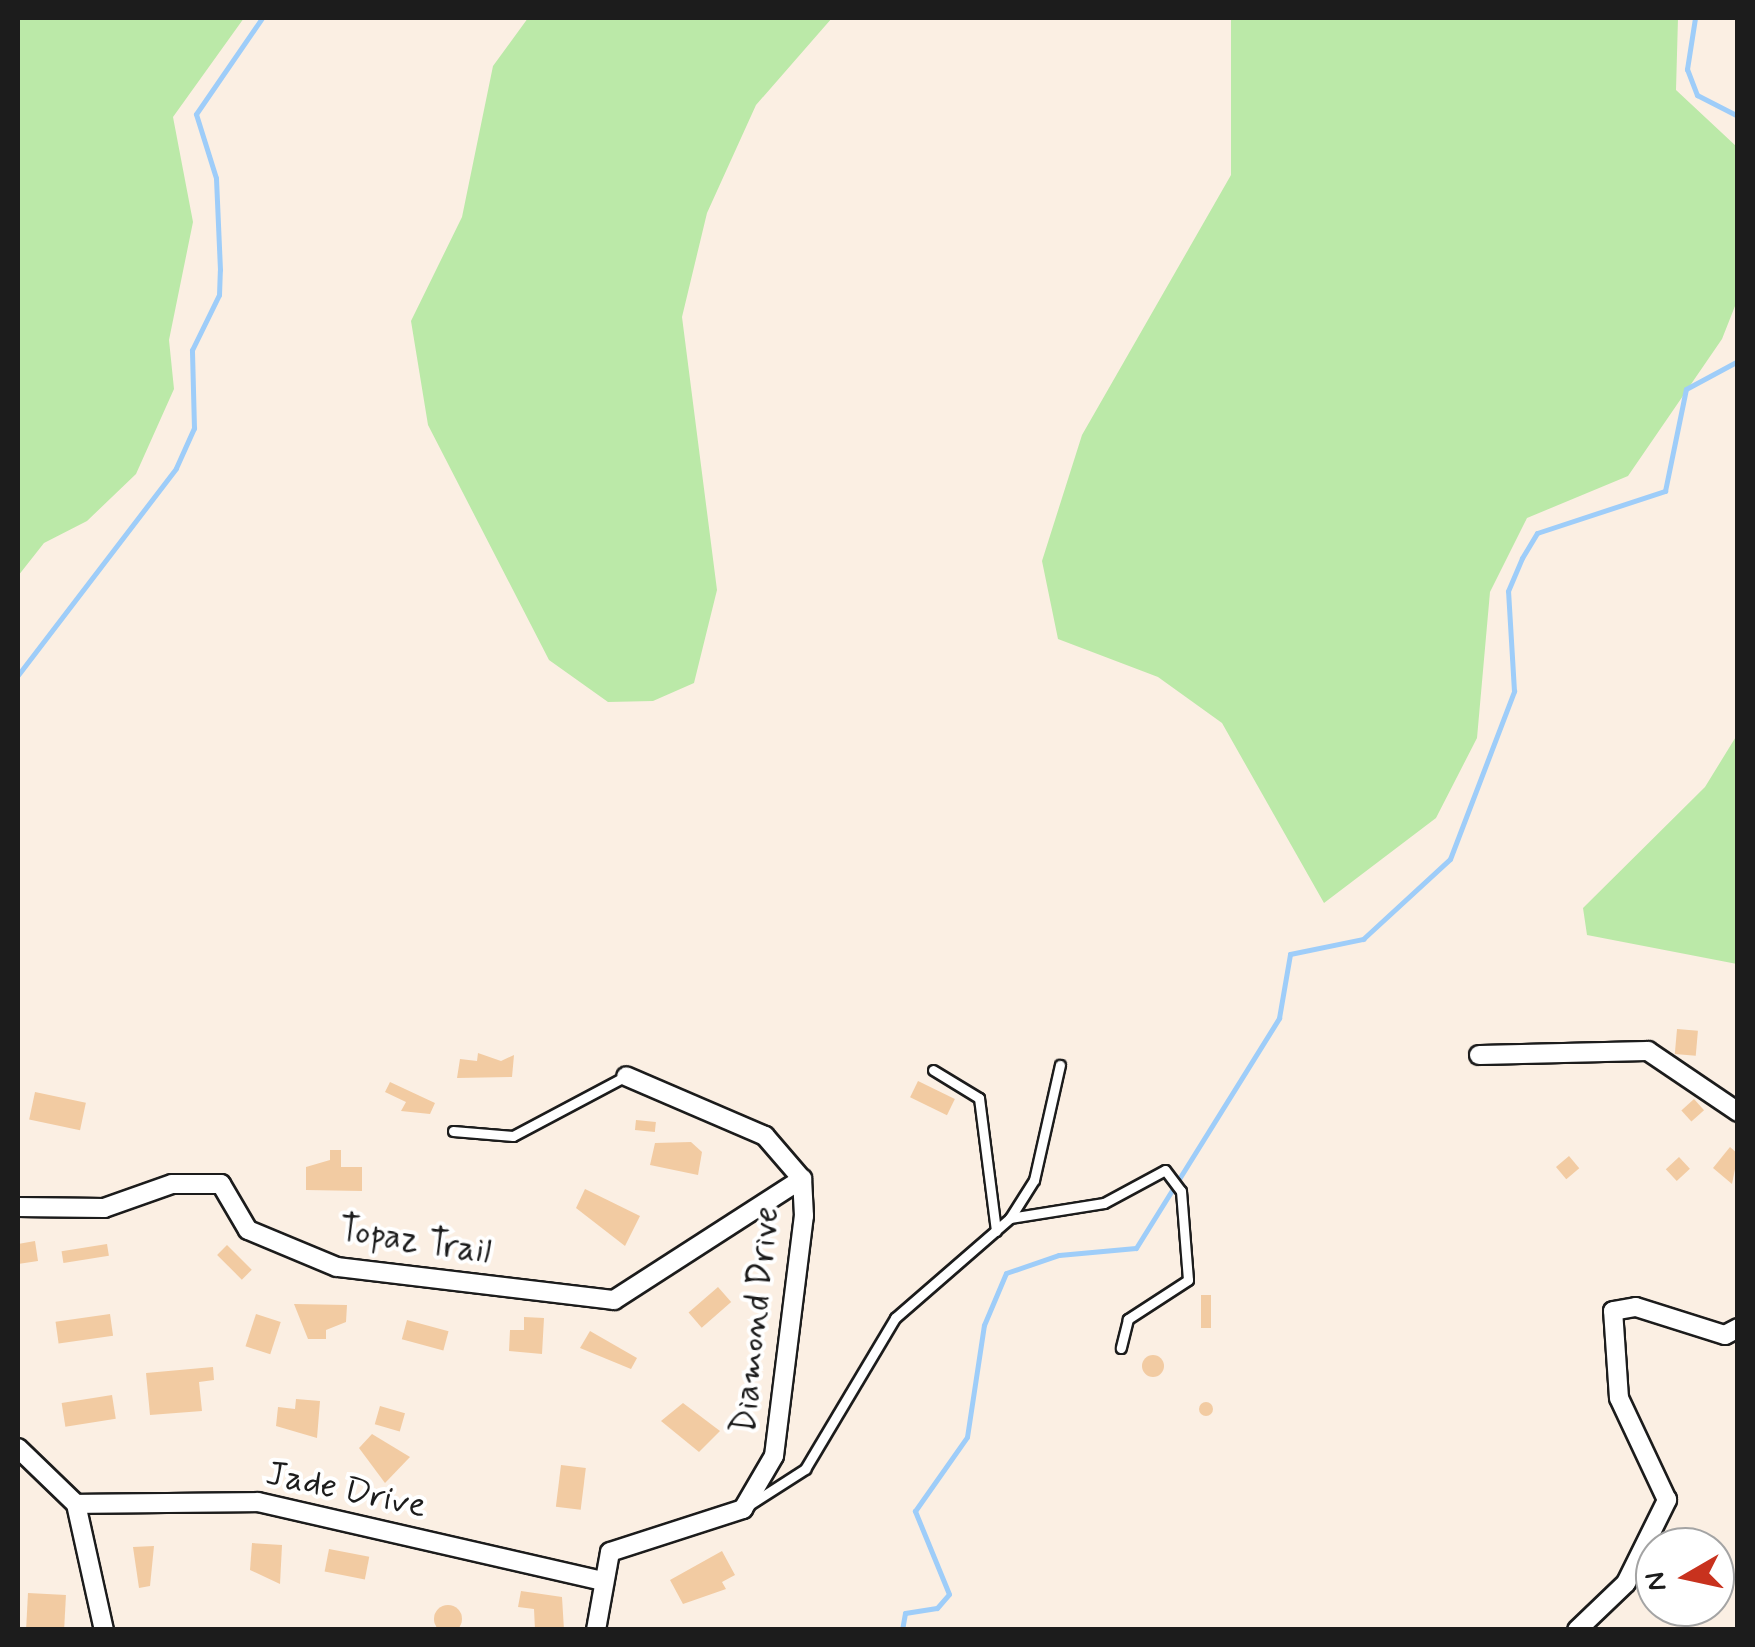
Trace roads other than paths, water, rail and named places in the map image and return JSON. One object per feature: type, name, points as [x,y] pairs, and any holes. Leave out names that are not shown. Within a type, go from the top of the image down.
[{"type":"street","points":[[1478,1055],[1648,1051],[1738,1112]]},
{"type":"street","name":"Diamond Drive","points":[[626,1076],[765,1136],[802,1179],[774,1456],[743,1509]]},
{"type":"street","name":"Topaz Trail","points":[[18,1207],[104,1208],[172,1184],[221,1184],[248,1230],[338,1267],[614,1300],[802,1179]]},
{"type":"street","points":[[1577,1630],[1626,1583],[1667,1500],[1619,1398],[1612,1311],[1636,1307],[1725,1335],[1738,1328]]},
{"type":"street","points":[[18,1448],[76,1504],[104,1630]]},
{"type":"street","name":"Jade Drive","points":[[76,1504],[258,1502],[598,1580]]},
{"type":"street","points":[[596,1630],[598,1580],[610,1552],[743,1509]]},
{"type":"lane","points":[[743,1509],[805,1469],[895,1318],[1010,1218],[1034,1180],[1060,1065]]},
{"type":"lane","points":[[933,1070],[979,1098],[996,1231]]},
{"type":"lane","points":[[453,1131],[513,1136],[626,1076]]},
{"type":"lane","points":[[1010,1218],[1104,1203],[1166,1170],[1182,1190],[1188,1280],[1128,1319],[1121,1348]]},
{"type":"waterway","points":[[18,675],[176,468],[194,428],[192,350],[219,295],[220,270],[216,178],[196,114],[262,18]]},
{"type":"waterway","points":[[1695,18],[1687,69],[1697,95],[1738,116]]},
{"type":"waterway","points":[[902,1630],[905,1613],[937,1608],[949,1594],[915,1511],[967,1437],[984,1325],[1006,1273],[1059,1255],[1136,1248],[1279,1018],[1290,954],[1363,939],[1450,859],[1514,691],[1508,591],[1522,558],[1537,533],[1665,491],[1686,389],[1738,361]]}]
